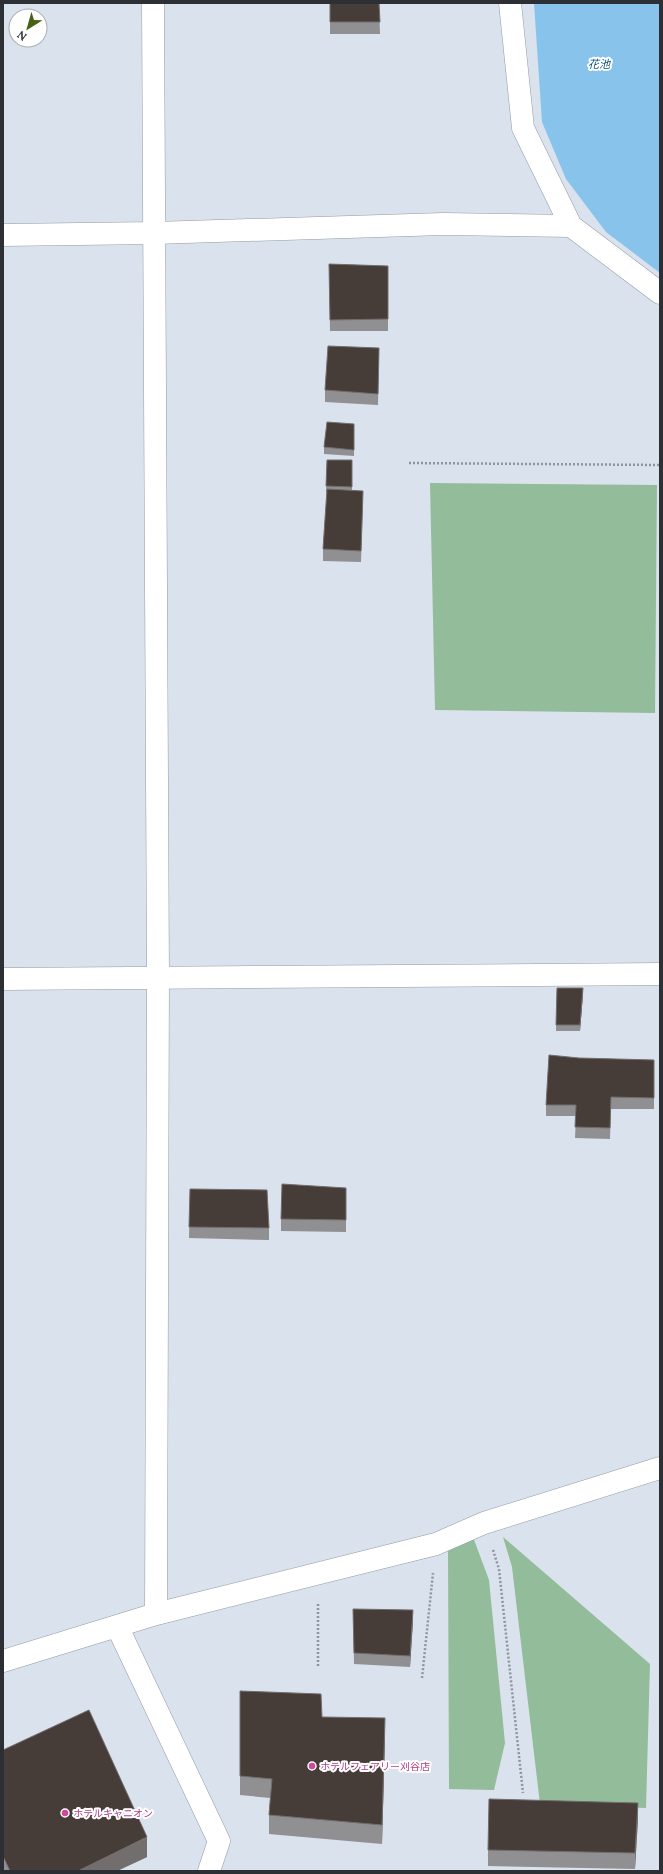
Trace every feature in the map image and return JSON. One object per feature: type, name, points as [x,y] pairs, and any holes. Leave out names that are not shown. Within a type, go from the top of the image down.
[{"type":"street","points":[[153,3],[158,976],[156,1614]]},
{"type":"street","points":[[510,3],[523,128],[571,226],[660,293]]},
{"type":"street","points":[[3,235],[154,233],[443,224],[571,226]]},
{"type":"street","points":[[3,979],[158,976],[660,974]]},
{"type":"street","points":[[3,1661],[156,1614],[318,1572],[436,1544],[484,1524],[660,1468]]},
{"type":"street","points":[[117,1626],[219,1841],[209,1871]]},
{"type":"path","points":[[409,463],[660,465]]},
{"type":"path","points":[[484,1524],[499,1569],[523,1793]]},
{"type":"path","points":[[422,1678],[436,1544]]},
{"type":"path","points":[[318,1572],[318,1666]]},
{"type":"green space","points":[[430,483],[657,485],[655,713],[435,710]]},
{"type":"green space","points":[[473,1537],[489,1580],[505,1743],[494,1790],[449,1789],[448,1548]]},
{"type":"green space","points":[[503,1537],[650,1664],[646,1808],[540,1804],[512,1567]]},
{"type":"water","name":"花池","points":[[534,3],[660,3],[660,273],[606,232],[566,179],[542,122]]},
{"type":"building","points":[[330,3],[379,3],[380,22],[330,22]]},
{"type":"building","points":[[329,264],[388,266],[388,319],[330,320]]},
{"type":"building","points":[[328,346],[379,348],[378,394],[325,390]]},
{"type":"building","points":[[327,422],[354,424],[354,450],[324,447]]},
{"type":"building","points":[[327,460],[352,460],[352,487],[326,486]]},
{"type":"building","points":[[327,489],[363,491],[361,551],[323,549]]},
{"type":"building","points":[[557,988],[583,988],[580,1025],[556,1025]]},
{"type":"building","points":[[549,1055],[579,1058],[654,1060],[654,1098],[611,1097],[610,1128],[575,1127],[576,1105],[546,1105]]},
{"type":"building","points":[[282,1184],[346,1188],[346,1220],[281,1219]]},
{"type":"building","points":[[190,1189],[267,1190],[269,1228],[189,1227]]},
{"type":"building","points":[[353,1609],[413,1610],[410,1656],[354,1653]]},
{"type":"building","name":"ホテルフェアリー刈谷店","points":[[240,1691],[321,1694],[322,1717],[385,1718],[382,1825],[269,1815],[272,1779],[240,1776]]},
{"type":"building","name":"ホテルキャニオン","points":[[89,1710],[147,1837],[78,1871],[10,1871],[3,1856],[3,1750]]},
{"type":"building","points":[[489,1799],[638,1803],[635,1853],[488,1850]]},
{"type":"place","name":"ホテルフェアリー刈谷店","points":[[312,1766]]},
{"type":"place","name":"ホテルキャニオン","points":[[65,1813]]}]
